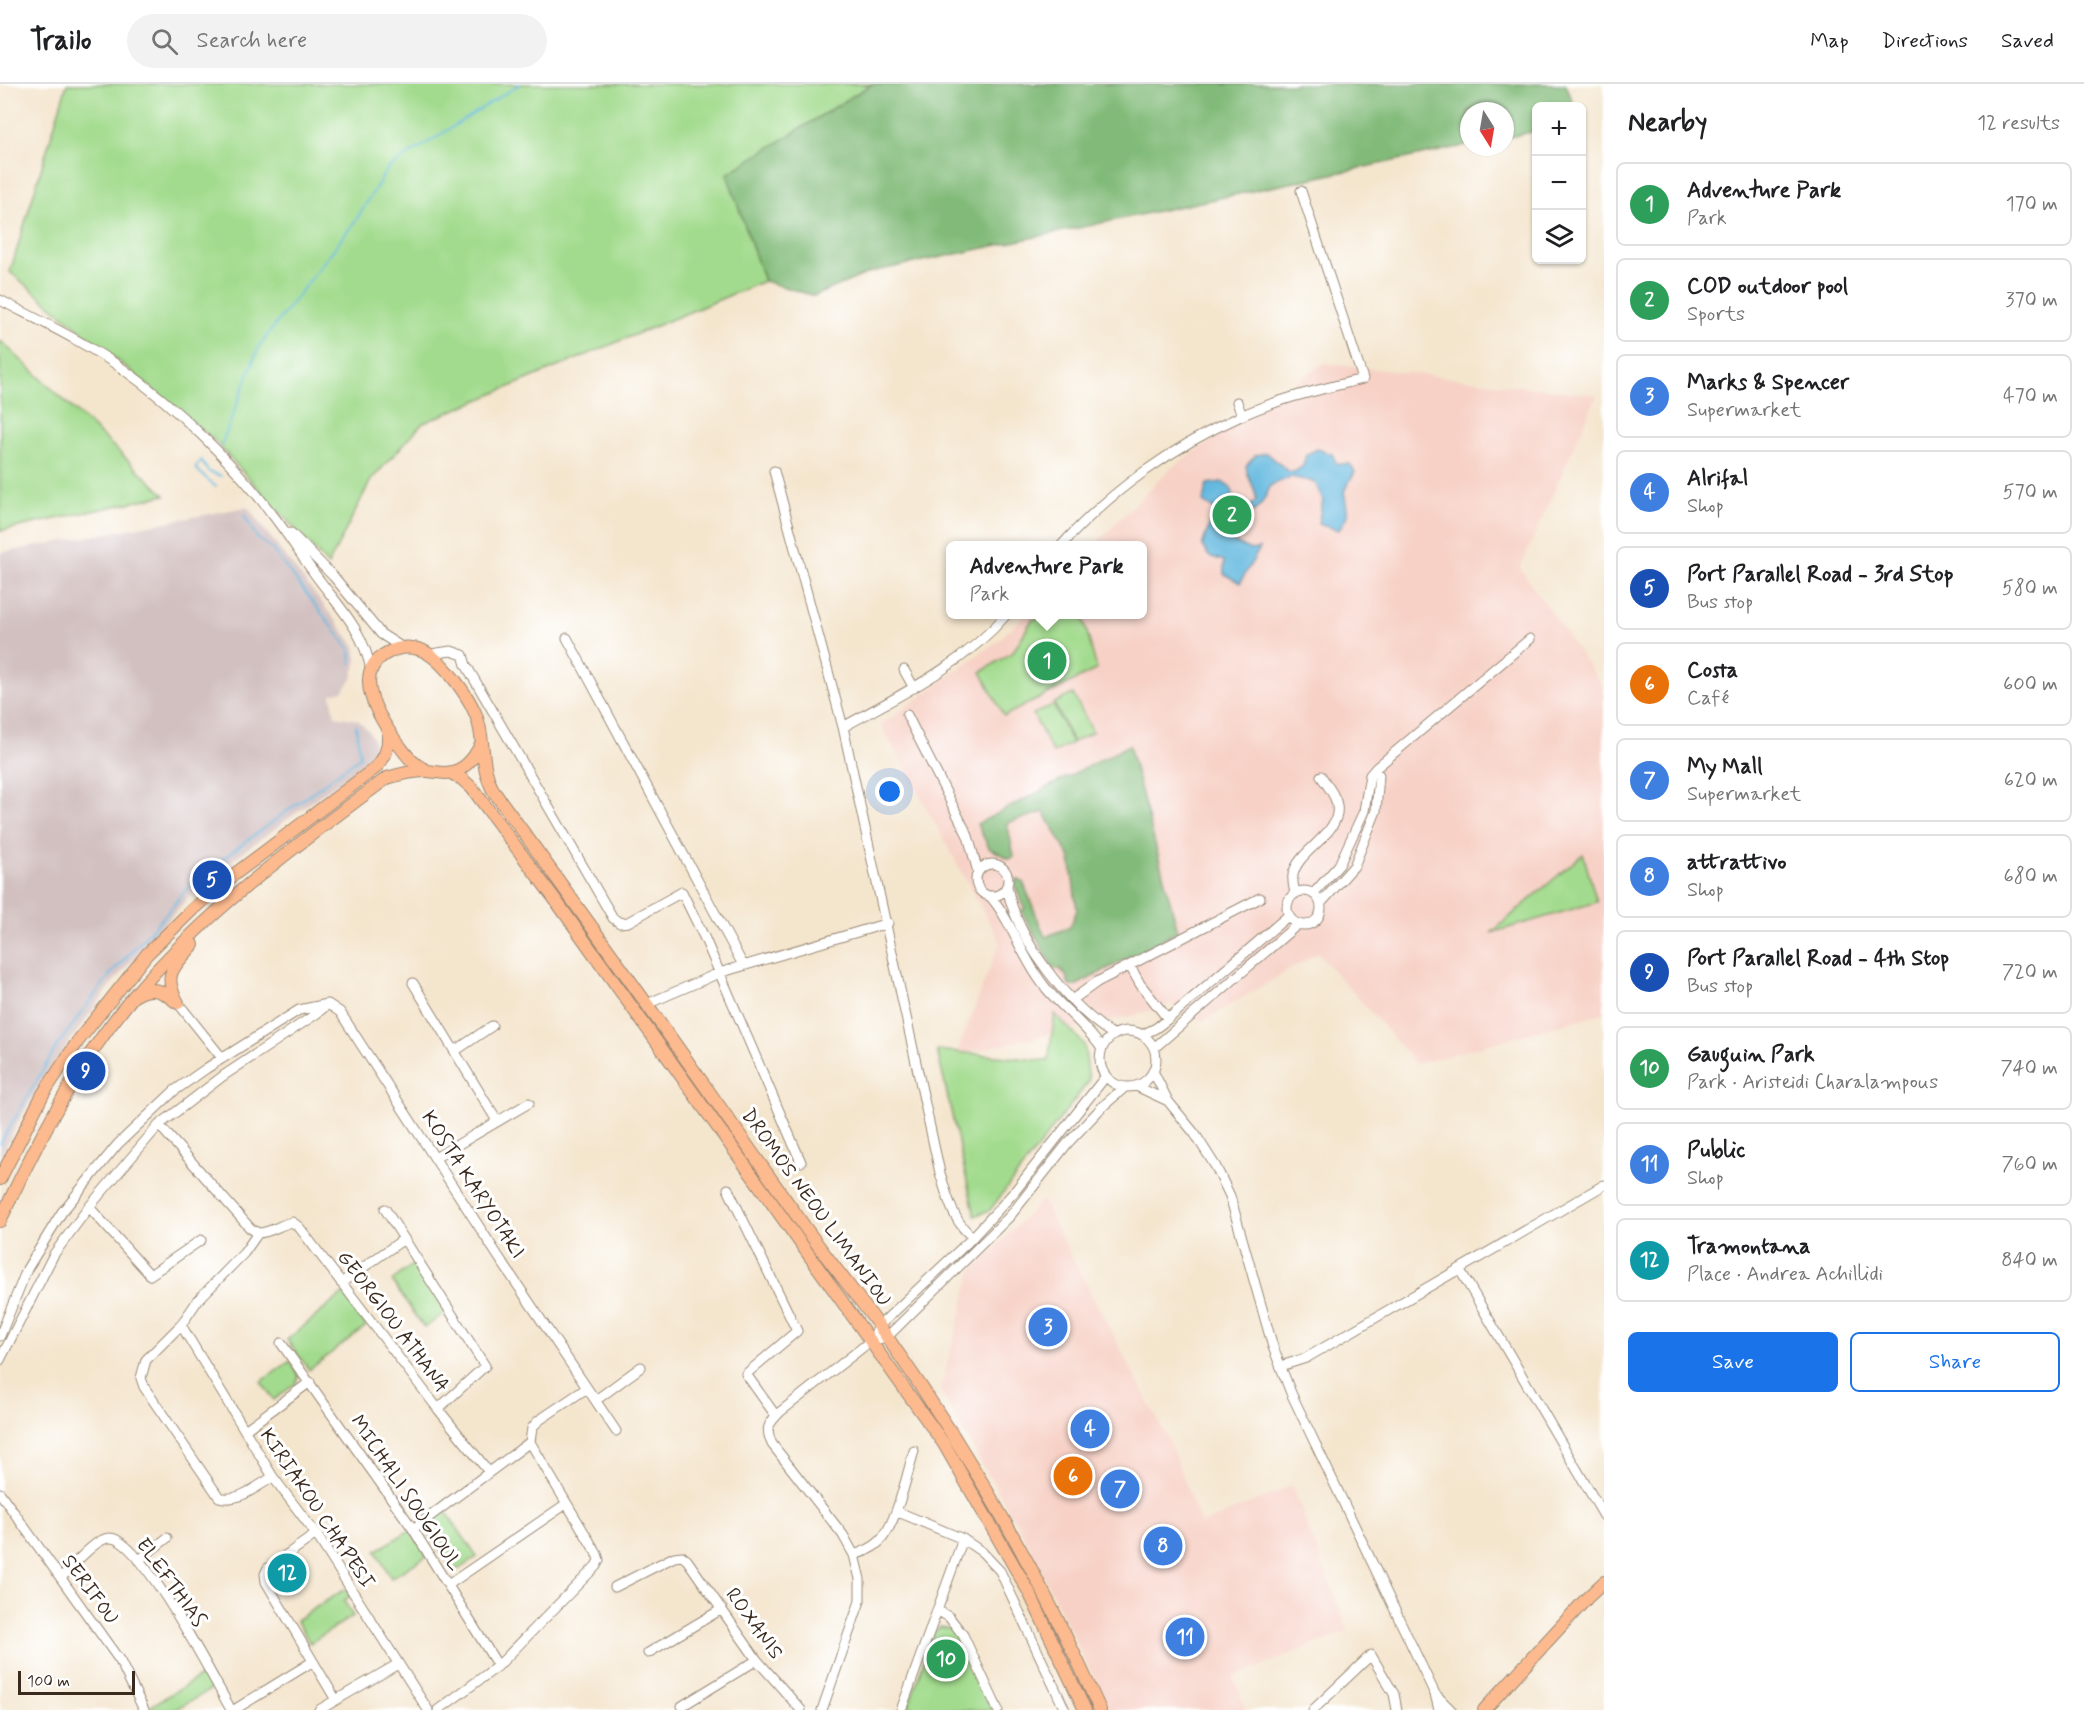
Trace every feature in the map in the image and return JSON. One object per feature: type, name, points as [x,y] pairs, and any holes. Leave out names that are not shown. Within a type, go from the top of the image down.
[{"type":"main road","points":[[0,1221],[34,1149],[62,1098],[96,1045],[132,997],[174,953],[247,885],[387,778],[408,772],[451,773],[467,765],[475,756],[481,743],[478,722],[460,688],[431,654],[417,649],[403,648],[383,655],[371,670],[369,692],[388,731],[407,756],[428,771]]},
{"type":"main road","points":[[0,1179],[43,1094],[78,1041],[147,954],[194,908],[227,880],[374,769],[384,758],[389,741],[388,731]]},
{"type":"main road","name":"DROMOS NEOU LIMANIOU","points":[[481,743],[487,780],[494,792],[803,1225],[887,1337],[967,1457],[1021,1548],[1100,1710]]},
{"type":"main road","name":"DROMOS NEOU LIMANIOU","points":[[451,773],[472,788],[554,898],[872,1340],[944,1444],[1003,1545],[1053,1640],[1085,1710]]},
{"type":"main road","points":[[178,1003],[172,993],[170,975],[177,962],[247,885]]},
{"type":"main road","points":[[132,997],[154,989],[178,1003]]},
{"type":"main road","points":[[1484,1710],[1604,1582]]},
{"type":"street","points":[[1066,541],[1080,525],[1126,485],[1177,449],[1242,416],[1299,395],[1363,379],[1301,191]]},
{"type":"street","points":[[0,300],[76,339],[123,369],[175,411],[253,490],[272,514],[315,575],[357,628],[366,648],[371,670]]},
{"type":"street","points":[[1237,402],[1242,416]]},
{"type":"street","points":[[774,471],[843,727],[888,923],[940,1173],[956,1216],[973,1237]]},
{"type":"street","points":[[272,514],[334,577],[381,634],[403,648]]},
{"type":"street","points":[[843,727],[947,668],[974,648],[1003,619]]},
{"type":"street","points":[[567,638],[743,965]]},
{"type":"street","points":[[1313,894],[1339,865],[1364,811],[1370,775],[1453,701],[1530,639]]},
{"type":"street","points":[[431,654],[451,651],[465,660],[613,918],[620,923],[628,922],[682,892],[705,939],[801,1162]]},
{"type":"street","points":[[460,688],[465,660]]},
{"type":"street","points":[[904,670],[914,688]]},
{"type":"street","points":[[907,715],[968,836],[992,864],[1004,870],[1007,877],[1009,901],[1032,947],[1053,980],[1072,1000],[1114,1035]]},
{"type":"street","points":[[1321,903],[1313,894],[1304,891],[1295,894],[1289,901],[1289,915],[1298,924],[1307,925],[1315,921],[1320,915],[1321,903],[1354,866],[1376,811],[1379,775],[1375,771]]},
{"type":"street","points":[[1295,894],[1292,877],[1297,864],[1335,821],[1336,802],[1321,776]]},
{"type":"street","points":[[968,836],[978,872]]},
{"type":"street","points":[[992,864],[984,866],[978,872],[977,887],[982,893],[990,896],[998,895],[1007,886]]},
{"type":"street","points":[[990,896],[998,906],[1026,961],[1045,987],[1094,1036],[1102,1048],[1101,1065],[1106,1076],[1114,1083],[1125,1087],[1136,1086],[1146,1080],[1153,1071],[1156,1060],[1154,1048],[1142,1035],[1131,1031],[1114,1035],[1102,1048]]},
{"type":"street","points":[[1072,1000],[1084,989],[1260,898]]},
{"type":"street","points":[[1142,1035],[1156,1029],[1289,915]]},
{"type":"street","points":[[647,1004],[718,973],[888,923]]},
{"type":"street","points":[[1154,1048],[1298,924]]},
{"type":"street","points":[[1130,966],[1140,984],[1168,1019]]},
{"type":"street","points":[[413,983],[497,1121]]},
{"type":"street","points":[[178,1003],[222,1058]]},
{"type":"street","points":[[0,1336],[27,1269],[41,1246],[62,1212],[118,1144],[174,1092],[222,1058],[299,1010],[328,1004]]},
{"type":"street","points":[[0,1360],[54,1254],[89,1208],[159,1125],[223,1076],[328,1004]]},
{"type":"street","name":"KOSTA KARYOTAKI","points":[[328,1004],[340,1012],[498,1256],[616,1431]]},
{"type":"street","points":[[455,1051],[492,1026]]},
{"type":"street","points":[[1153,1071],[1168,1101],[1195,1134],[1216,1167],[1230,1196],[1273,1347],[1435,1694],[1438,1710]]},
{"type":"street","points":[[822,1710],[860,1601],[860,1579],[854,1555],[843,1534],[772,1444],[767,1433],[769,1424],[872,1340],[879,1326],[973,1237],[1015,1191],[1106,1076]]},
{"type":"street","points":[[1136,1086],[1168,1101]]},
{"type":"street","points":[[872,1340],[887,1337],[1010,1216],[1067,1144],[1102,1107],[1125,1087]]},
{"type":"street","points":[[435,1158],[529,1103]]},
{"type":"street","points":[[159,1125],[250,1228],[258,1233],[244,1253],[198,1300],[181,1325],[146,1360],[141,1378],[144,1387],[219,1497],[234,1498],[273,1477]]},
{"type":"street","points":[[1281,1366],[1306,1358],[1604,1185]]},
{"type":"street","points":[[728,1189],[797,1331],[746,1374],[776,1416]]},
{"type":"street","points":[[89,1208],[150,1275],[201,1240]]},
{"type":"street","points":[[385,1209],[485,1366],[438,1409]]},
{"type":"street","name":"GEORGIOU ATHANA","points":[[258,1233],[266,1233],[282,1224],[292,1222],[299,1227],[489,1472]]},
{"type":"street","points":[[341,1283],[404,1239]]},
{"type":"street","points":[[41,1246],[54,1254]]},
{"type":"street","points":[[1460,1270],[1604,1516]]},
{"type":"street","name":"KIRIAKOU CHAPESI","points":[[181,1325],[273,1477],[316,1534],[428,1710]]},
{"type":"street","name":"MICHALI SOUGIOUL","points":[[281,1343],[412,1529],[498,1666]]},
{"type":"street","points":[[596,1400],[640,1367]]},
{"type":"street","points":[[245,1430],[310,1382]]},
{"type":"street","points":[[438,1710],[498,1666],[596,1566],[599,1560],[530,1442],[532,1428],[538,1421],[587,1388]]},
{"type":"street","points":[[412,1529],[530,1442]]},
{"type":"street","points":[[854,1555],[872,1548],[881,1540],[896,1511],[914,1450]]},
{"type":"street","name":"SERIFOU","points":[[0,1493],[120,1660],[144,1710]]},
{"type":"street","points":[[448,1585],[566,1504]]},
{"type":"street","points":[[896,1511],[963,1539],[982,1552],[1000,1571],[1065,1710]]},
{"type":"street","points":[[316,1534],[268,1568],[264,1574],[266,1582],[336,1701]]},
{"type":"street","name":"ELEFTHIAS","points":[[61,1578],[100,1540],[110,1537],[118,1539],[139,1560],[179,1616],[232,1710]]},
{"type":"street","points":[[139,1560],[167,1538]]},
{"type":"street","points":[[902,1710],[963,1539]]},
{"type":"street","name":"ROXANIS","points":[[615,1587],[674,1557],[682,1556],[757,1660],[801,1710]]},
{"type":"street","points":[[648,1653],[722,1609]]},
{"type":"street","points":[[937,1610],[949,1617],[963,1635],[998,1710]]},
{"type":"street","points":[[1312,1710],[1371,1655],[1395,1694],[1397,1710]]},
{"type":"street","points":[[682,1706],[757,1660]]},
{"type":"street","points":[[232,1710],[312,1662]]},
{"type":"street","points":[[319,1710],[398,1664]]},
{"type":"street","points":[[1435,1694],[1450,1710]]},
{"type":"shaded area","points":[[1324,363],[1597,395],[1520,568],[1604,688],[1604,1013],[1416,1064],[1318,953],[1203,1021],[1170,1004],[1140,1014],[956,1055],[1000,942],[881,725],[999,640],[1021,619],[1147,619],[1147,541],[1098,541],[1170,469]]},
{"type":"shaded area","points":[[247,507],[355,646],[357,660],[352,679],[343,691],[331,694],[335,716],[358,720],[369,731],[374,741],[374,751],[367,761],[217,871],[193,892],[113,982],[51,1067],[0,1158],[0,553]]},
{"type":"shaded area","points":[[1042,1200],[1170,1443],[1201,1524],[1292,1486],[1348,1631],[1234,1677],[1245,1710],[1109,1710],[1029,1546],[940,1390],[972,1271]]},
{"type":"green space","points":[[67,84],[872,84],[728,174],[764,281],[423,423],[371,480],[328,565],[212,438],[10,272]]},
{"type":"green space","points":[[872,84],[1566,84],[1573,102],[1532,102],[1532,132],[1514,136],[1514,102],[1460,102],[1460,147],[871,272],[814,296],[764,281],[727,174]]},
{"type":"green space","points":[[0,341],[2,342],[165,495],[0,531]]},
{"type":"green space","points":[[1083,619],[1097,669],[1004,716],[981,672],[1013,652],[1032,620]]},
{"type":"green space","points":[[1073,694],[1093,732],[1073,742],[1054,703]]},
{"type":"green space","points":[[1053,705],[1072,743],[1053,753],[1033,714]]},
{"type":"green space","points":[[1129,745],[1178,931],[1075,986],[1069,986],[1067,977],[1060,969],[1054,969],[1021,911],[1025,908],[1015,886],[1017,879],[1023,882],[1045,937],[1070,927],[1077,910],[1070,858],[1044,812],[1007,823],[1014,856],[1010,859],[989,848],[977,824]]},
{"type":"green space","points":[[1583,854],[1597,902],[1491,933]]},
{"type":"green space","points":[[1055,1014],[1084,1044],[1089,1081],[990,1210],[975,1216],[937,1050],[1048,1061]]},
{"type":"green space","points":[[417,1261],[449,1310],[424,1328],[392,1281]]},
{"type":"green space","points":[[344,1293],[366,1326],[309,1370],[287,1340]]},
{"type":"green space","points":[[290,1361],[299,1376],[296,1383],[274,1400],[261,1382]]},
{"type":"green space","points":[[445,1510],[477,1557],[459,1569],[452,1568],[426,1530],[429,1522]]},
{"type":"green space","points":[[410,1530],[427,1556],[391,1578],[376,1551]]},
{"type":"green space","points":[[345,1589],[350,1596],[344,1601],[353,1616],[310,1643],[296,1620]]},
{"type":"green space","points":[[940,1627],[952,1629],[992,1710],[907,1710],[933,1634]]},
{"type":"green space","points":[[204,1674],[212,1689],[174,1710],[152,1710],[151,1706]]},
{"type":"water","points":[[1317,449],[1332,454],[1337,464],[1350,464],[1355,472],[1344,491],[1348,514],[1339,530],[1318,524],[1323,500],[1315,482],[1291,477],[1271,485],[1258,508],[1236,518],[1230,530],[1233,542],[1251,550],[1260,548],[1240,583],[1224,574],[1224,561],[1209,556],[1202,546],[1215,510],[1203,502],[1207,484],[1222,482],[1232,489],[1235,506],[1247,509],[1256,501],[1256,496],[1246,466],[1256,455],[1267,453],[1288,471],[1294,472],[1303,466],[1306,455]]},
{"type":"waterway","points":[[221,446],[259,346],[356,220],[388,168],[520,84]]},
{"type":"waterway","points":[[202,460],[195,468],[216,487]]},
{"type":"waterway","points":[[201,461],[209,472],[221,476]]},
{"type":"waterway","points":[[244,515],[258,539],[271,548],[350,650],[351,663]]},
{"type":"waterway","points":[[0,1144],[57,1046],[109,976],[189,886],[360,757],[356,725]]},
{"type":"place","name":"COD outdoor pool","points":[[1232,515]]},
{"type":"place","name":"Adventure Park","points":[[1047,661]]},
{"type":"place","name":"Port Parallel Road - 3rd Stop","points":[[212,880]]},
{"type":"place","name":"Port Parallel Road - 4th Stop","points":[[86,1071]]},
{"type":"place","name":"Marks & Spencer","points":[[1048,1327]]},
{"type":"place","name":"Alrifal","points":[[1090,1429]]},
{"type":"place","name":"Costa","points":[[1073,1476]]},
{"type":"place","name":"My Mall","points":[[1120,1489]]},
{"type":"place","name":"attrattivo","points":[[1163,1546]]},
{"type":"place","name":"Tramontana","points":[[287,1573]]},
{"type":"place","name":"Public","points":[[1185,1637]]},
{"type":"place","name":"Gauguin Park","points":[[946,1659]]}]
